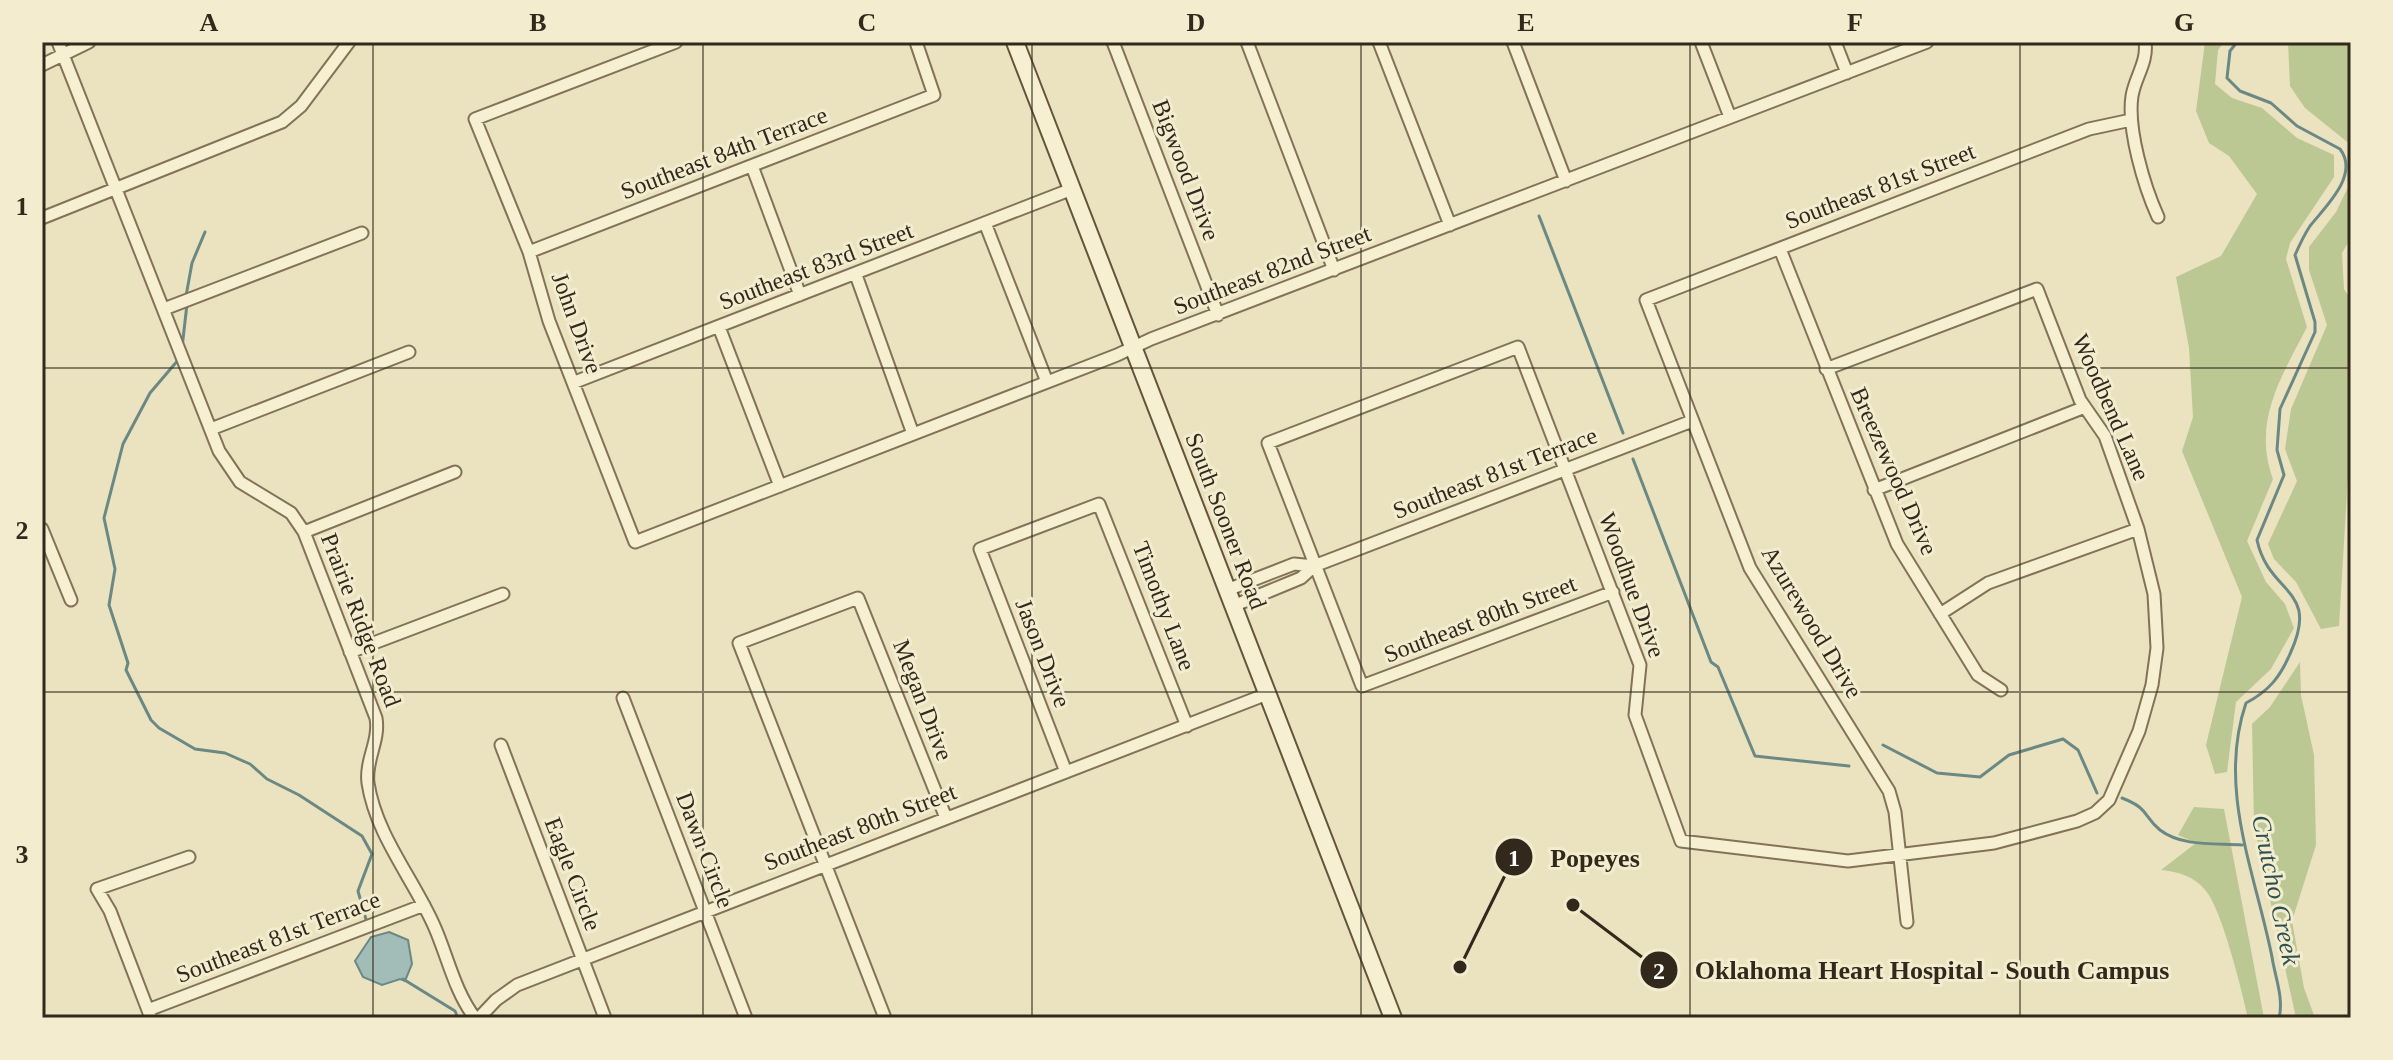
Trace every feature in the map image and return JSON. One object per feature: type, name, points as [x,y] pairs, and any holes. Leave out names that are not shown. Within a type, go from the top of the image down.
[{"type":"main road","name":"South Sooner Road","points":[[1015,42],[1393,1018]]},
{"type":"street","name":"Prairie Ridge Road","points":[[58,42],[219,451],[240,482],[291,513],[304,532],[378,731],[370,754],[368,785],[397,860],[424,905],[462,998],[477,1018]]},
{"type":"street","points":[[42,65],[89,42]]},
{"type":"street","points":[[42,218],[117,190],[291,116],[349,42]]},
{"type":"street","name":"John Drive","points":[[635,542],[549,321],[529,252],[475,119],[676,42]]},
{"type":"street","name":"Southeast 84th Terrace","points":[[529,252],[934,95],[916,42]]},
{"type":"street","name":"Bigwood Drive","points":[[1113,42],[1218,315]]},
{"type":"street","points":[[1247,42],[1334,270]]},
{"type":"street","points":[[1379,42],[1450,225]]},
{"type":"street","points":[[1513,42],[1566,181]]},
{"type":"street","points":[[1701,42],[1730,117]]},
{"type":"street","points":[[1835,42],[1847,73]]},
{"type":"street","name":"Southeast 82nd Street","points":[[635,542],[1927,42]]},
{"type":"street","points":[[2145,42],[2145,56],[2132,94],[2131,120],[2146,190],[2158,217]]},
{"type":"street","name":"Southeast 81st Street","points":[[1646,300],[2089,129],[2131,120]]},
{"type":"street","points":[[752,166],[800,295]]},
{"type":"street","name":"Southeast 83rd Street","points":[[575,382],[1072,189]]},
{"type":"street","points":[[985,223],[1047,382]]},
{"type":"street","points":[[164,309],[362,233]]},
{"type":"street","name":"Breezewood Drive","points":[[1780,249],[1897,544],[1978,675],[2001,690]]},
{"type":"street","points":[[856,275],[913,434]]},
{"type":"street","name":"Woodbend Lane","points":[[1681,841],[1835,862],[1994,843],[2077,821],[2102,808],[2121,777],[2147,705],[2157,648],[2154,594],[2138,529],[2105,436],[2085,407],[2037,289],[1826,369]]},
{"type":"street","name":"Azurewood Drive","points":[[1646,300],[1750,568],[1889,791],[1907,922]]},
{"type":"street","points":[[719,327],[780,486]]},
{"type":"street","name":"Woodhue Drive","points":[[1314,566],[1268,443],[1518,347],[1640,665],[1635,715],[1681,841]]},
{"type":"street","points":[[211,429],[409,352]]},
{"type":"street","points":[[1874,490],[2085,407]]},
{"type":"street","name":"Southeast 81st Terrace","points":[[1230,598],[1301,578],[1314,566],[1692,421]]},
{"type":"street","points":[[304,532],[455,472]]},
{"type":"street","name":"Timothy Lane","points":[[980,549],[1099,504],[1187,726]]},
{"type":"street","points":[[42,529],[71,600]]},
{"type":"street","points":[[1940,614],[1988,583],[2138,529]]},
{"type":"street","name":"Jason Drive","points":[[980,549],[1066,772]]},
{"type":"street","name":"Southeast 80th Street","points":[[1314,566],[1362,686],[1613,592]]},
{"type":"street","points":[[350,652],[503,594]]},
{"type":"street","name":"Megan Drive","points":[[825,864],[739,643],[858,598],[946,818]]},
{"type":"street","name":"Southeast 80th Street","points":[[477,1018],[517,985],[1267,694]]},
{"type":"street","name":"Dawn Circle","points":[[623,698],[746,1018]]},
{"type":"street","name":"Eagle Circle","points":[[501,745],[605,1018]]},
{"type":"street","points":[[150,1014],[110,911],[97,889],[189,857]]},
{"type":"street","points":[[825,864],[885,1018]]},
{"type":"street","name":"Southeast 81st Terrace","points":[[150,1014],[424,905]]},
{"type":"green space","points":[[2205,42],[2224,42],[2218,50],[2215,84],[2232,98],[2262,108],[2297,138],[2334,155],[2334,177],[2290,243],[2286,259],[2307,327],[2272,400],[2266,438],[2273,479],[2247,541],[2266,582],[2285,604],[2294,628],[2271,669],[2236,702],[2227,772],[2215,774],[2206,745],[2242,597],[2182,451],[2193,417],[2189,348],[2176,277],[2221,256],[2257,194],[2229,156],[2209,143],[2196,111]]},
{"type":"green space","points":[[2288,42],[2351,42],[2351,145],[2305,108],[2290,86]]},
{"type":"green space","points":[[2351,181],[2351,238],[2342,253],[2344,289],[2351,300],[2351,426],[2339,626],[2321,629],[2296,582],[2274,559],[2268,544],[2297,481],[2285,449],[2291,409],[2327,325],[2309,270],[2309,247],[2336,212]]},
{"type":"green space","points":[[2300,662],[2301,695],[2314,755],[2316,845],[2292,921],[2304,988],[2315,1018],[2296,1018],[2254,826],[2252,724],[2270,707]]},
{"type":"green space","points":[[2194,807],[2224,809],[2264,1018],[2248,1018],[2225,932],[2206,891],[2186,876],[2161,870],[2196,843],[2178,835]]},
{"type":"water","points":[[389,932],[408,940],[412,964],[405,981],[400,979],[382,985],[363,977],[355,961],[371,937]]},
{"type":"waterway","name":"Crutcho Creek","points":[[2237,42],[2230,51],[2227,78],[2240,91],[2271,103],[2297,126],[2340,149],[2346,169],[2338,190],[2310,226],[2295,255],[2315,322],[2315,332],[2280,409],[2277,450],[2284,475],[2257,540],[2263,558],[2296,603],[2300,616],[2298,632],[2278,676],[2261,694],[2246,703],[2238,735],[2235,767],[2242,830],[2278,988],[2279,1018]]},
{"type":"waterway","points":[[1539,216],[1623,433]]},
{"type":"waterway","points":[[186,296],[192,263],[205,232]]},
{"type":"waterway","points":[[182,348],[187,304]]},
{"type":"waterway","points":[[179,359],[150,393],[123,444],[104,518],[115,569],[109,605],[128,663],[126,670],[151,720],[159,728],[195,749],[225,753],[250,764],[267,779],[299,795],[362,836],[372,854],[358,891],[367,923]]},
{"type":"waterway","points":[[1633,459],[1711,662],[1718,667],[1755,756],[1849,766]]},
{"type":"waterway","points":[[1883,745],[1937,773],[1980,777],[2009,755],[2063,739],[2078,750],[2097,793]]},
{"type":"waterway","points":[[2122,798],[2142,809],[2160,830],[2178,839],[2242,845]]},
{"type":"waterway","points":[[403,979],[455,1011],[458,1018]]},
{"type":"place","name":"Oklahoma Heart Hospital - South Campus","points":[[1573,905]]},
{"type":"place","name":"Popeyes","points":[[1460,967]]}]
